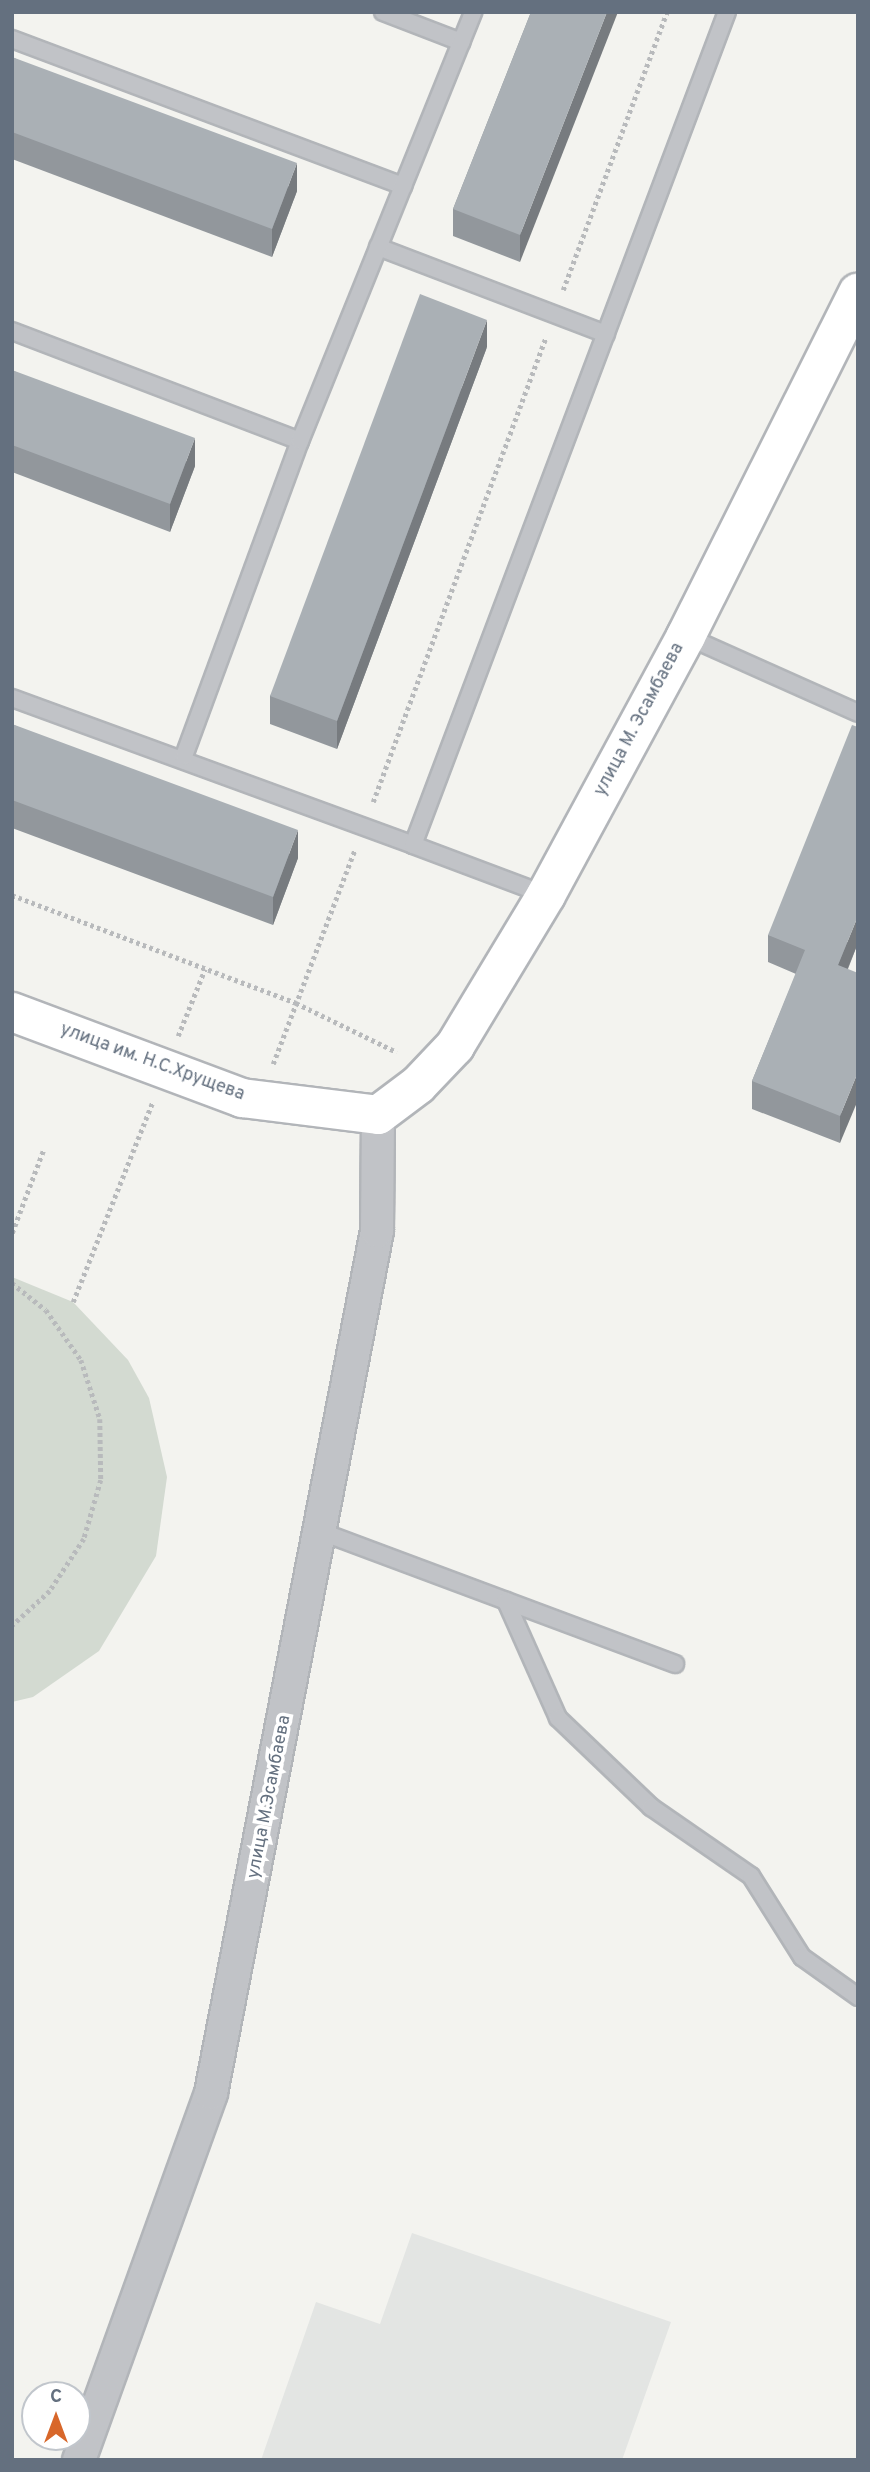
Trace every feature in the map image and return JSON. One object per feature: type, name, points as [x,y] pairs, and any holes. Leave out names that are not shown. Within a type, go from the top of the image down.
[{"type":"main road","name":"улица М. Эсамбаева","points":[[378,1115],[433,1069],[455,1046],[546,895],[686,636],[858,293]]},
{"type":"main road","name":"улица им. Н.С.Хрущева","points":[[12,1012],[242,1098],[378,1115]]},
{"type":"street","name":"улица М.Эсамбаева","points":[[79,2460],[211,2093],[322,1532],[377,1231],[378,1115]]},
{"type":"lane","points":[[383,12],[461,42]]},
{"type":"lane","points":[[184,756],[300,441],[473,12]]},
{"type":"lane","points":[[413,845],[727,12]]},
{"type":"lane","points":[[12,39],[403,186]]},
{"type":"lane","points":[[379,247],[606,334]]},
{"type":"lane","points":[[12,331],[300,441]]},
{"type":"lane","points":[[686,636],[858,713]]},
{"type":"lane","points":[[12,698],[184,756],[546,895]]},
{"type":"lane","points":[[322,1532],[675,1664]]},
{"type":"lane","points":[[506,1601],[558,1718],[651,1807],[751,1876],[802,1958],[858,1997]]},
{"type":"path","points":[[273,1065],[667,12]]},
{"type":"path","points":[[12,895],[296,1003],[433,1069]]},
{"type":"path","points":[[73,1302],[205,969]]},
{"type":"path","points":[[12,1233],[43,1151]]},
{"type":"path","points":[[12,1283],[46,1310],[81,1360],[100,1419],[101,1480],[84,1539],[50,1591],[12,1626]]},
{"type":"shaded area","points":[[12,1277],[73,1302],[128,1360],[149,1398],[167,1477],[156,1556],[99,1651],[33,1697],[12,1702]]},
{"type":"shaded area","points":[[412,2233],[671,2322],[622,2460],[261,2460],[316,2302],[380,2324]]},
{"type":"building","points":[[531,12],[607,12],[520,235],[453,209]]},
{"type":"building","points":[[12,57],[297,163],[272,229],[12,132]]},
{"type":"building","points":[[420,294],[487,320],[337,721],[270,696]]},
{"type":"building","points":[[12,370],[195,438],[170,504],[12,445]]},
{"type":"building","points":[[12,724],[298,830],[273,897],[12,800]]},
{"type":"building","points":[[852,725],[858,727],[858,916],[838,965],[858,973],[858,1072],[840,1116],[752,1081],[805,950],[768,935]]}]
